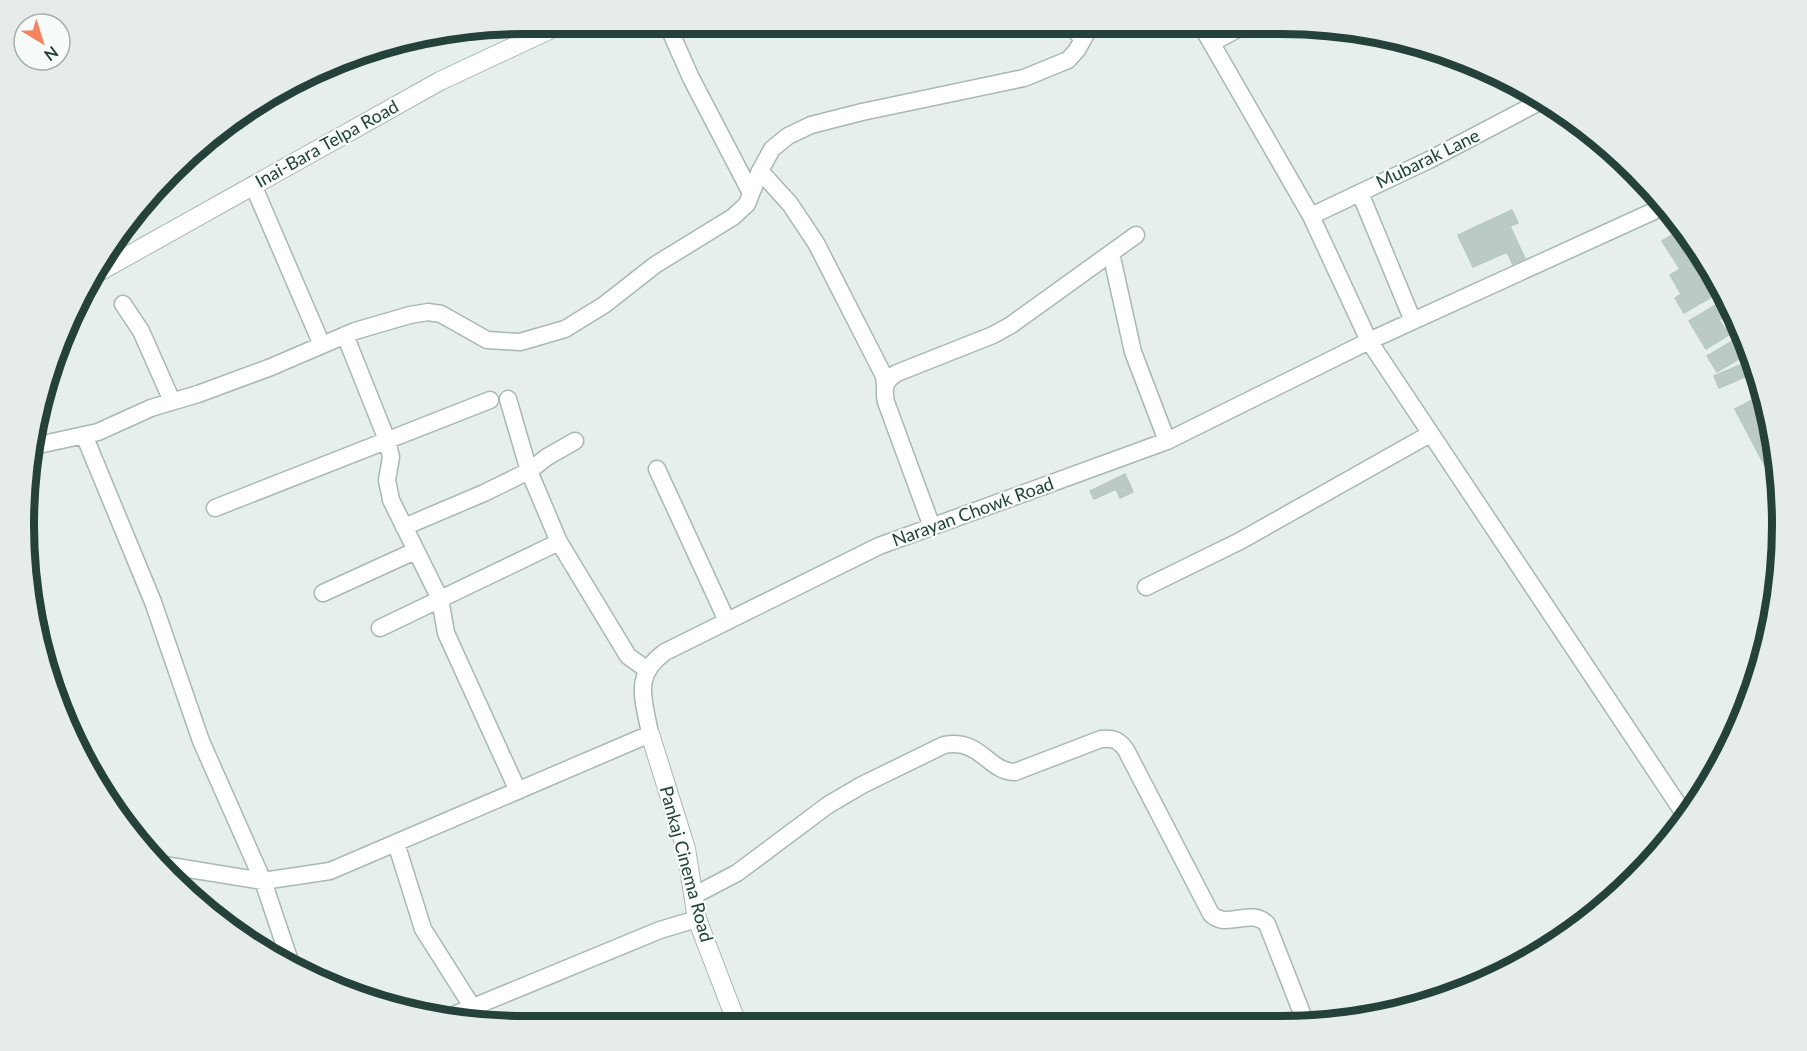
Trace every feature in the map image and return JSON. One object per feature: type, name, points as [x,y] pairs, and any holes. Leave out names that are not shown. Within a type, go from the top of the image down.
[{"type":"street","name":"Inai-Bara Telpa Road","points":[[108,267],[440,81],[536,34]]},
{"type":"street","points":[[671,34],[691,78],[751,193]]},
{"type":"street","points":[[42,444],[98,432],[151,408],[271,367],[345,335],[410,315],[428,312],[441,314],[487,340],[520,342],[564,329],[604,305],[655,265],[732,218],[747,204],[760,171],[772,149],[788,136],[811,125],[952,92],[1024,78],[1068,60],[1086,34]]},
{"type":"street","points":[[1206,34],[1311,216],[1369,341],[1681,810]]},
{"type":"street","points":[[1212,44],[1229,34]]},
{"type":"street","name":"Mubarak Lane","points":[[1311,216],[1429,160],[1534,105]]},
{"type":"street","points":[[760,171],[790,204],[816,243],[884,376],[886,402],[932,526]]},
{"type":"street","points":[[253,185],[321,345]]},
{"type":"street","points":[[1360,193],[1413,321]]},
{"type":"street","name":"Narayan Chowk Road","points":[[646,669],[653,660],[665,652],[879,546],[1167,441],[1369,341],[1657,210]]},
{"type":"street","points":[[885,385],[887,380],[897,373],[1011,325],[1136,235]]},
{"type":"street","points":[[1111,253],[1133,352],[1167,441]]},
{"type":"street","points":[[123,304],[141,331],[172,401]]},
{"type":"street","points":[[345,335],[387,440],[391,457],[387,480],[390,500],[440,599],[446,633],[518,791]]},
{"type":"street","points":[[172,866],[263,881],[330,871],[650,734],[643,695],[646,669],[628,656],[559,542],[529,471],[508,399]]},
{"type":"street","points":[[215,508],[490,400]]},
{"type":"street","points":[[1146,587],[1240,541],[1430,434]]},
{"type":"street","points":[[84,435],[153,602],[201,741],[263,881],[288,955]]},
{"type":"street","points":[[404,527],[529,471],[547,457],[575,441]]},
{"type":"street","points":[[657,469],[727,621]]},
{"type":"street","points":[[380,628],[559,542]]},
{"type":"street","points":[[323,593],[415,551]]},
{"type":"street","name":"Pankaj Cinema Road","points":[[650,734],[686,849],[697,919],[734,1016]]},
{"type":"street","points":[[693,896],[737,873],[828,805],[862,785],[944,745],[956,743],[970,747],[1004,770],[1015,772],[1101,739],[1111,738],[1117,740],[1126,750],[1211,914],[1222,921],[1254,916],[1267,924],[1303,1015]]},
{"type":"street","points":[[396,843],[423,929],[473,1008]]},
{"type":"street","points":[[462,1012],[660,930],[697,919]]},
{"type":"building","points":[[1512,210],[1518,223],[1510,226],[1527,263],[1515,269],[1507,252],[1473,267],[1458,235]]},
{"type":"building","points":[[1675,233],[1706,278],[1681,294],[1670,275],[1680,269],[1662,241]]},
{"type":"building","points":[[1707,280],[1715,295],[1684,313],[1675,298]]},
{"type":"building","points":[[1719,303],[1725,316],[1719,320],[1725,329],[1730,326],[1733,333],[1706,349],[1689,321]]},
{"type":"building","points":[[1735,339],[1742,357],[1717,372],[1707,356]]},
{"type":"building","points":[[1744,363],[1748,375],[1719,388],[1714,376]]},
{"type":"building","points":[[1756,398],[1768,464],[1765,466],[1735,409]]},
{"type":"building","points":[[1125,474],[1133,492],[1120,498],[1116,489],[1094,499],[1090,491]]}]
